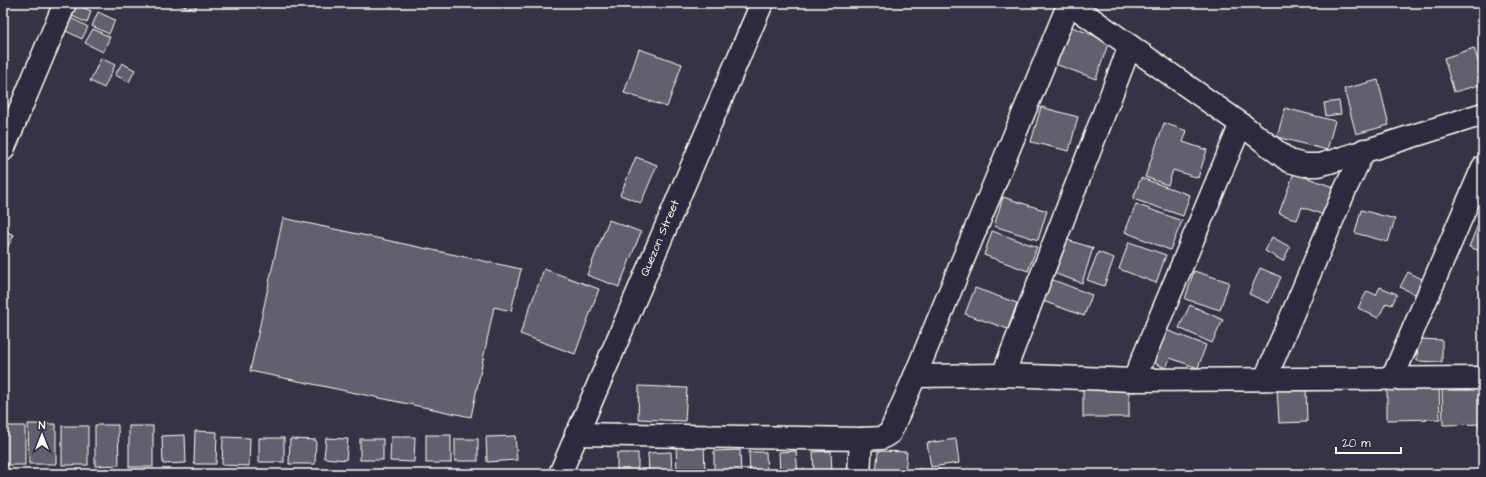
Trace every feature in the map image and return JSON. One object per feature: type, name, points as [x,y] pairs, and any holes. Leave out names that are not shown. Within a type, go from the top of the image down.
[{"type":"street","points":[[3,150],[65,3]]},
{"type":"street","name":"Quezon Street","points":[[560,474],[762,3]]},
{"type":"street","points":[[576,434],[861,439],[882,438],[890,433],[1069,3],[1241,124],[1289,160],[1304,164],[1319,164],[1333,161],[1364,150],[1483,114]]},
{"type":"street","points":[[1003,375],[1130,46]]},
{"type":"street","points":[[1134,380],[1241,124]]},
{"type":"street","points":[[1265,379],[1345,190],[1364,150]]},
{"type":"street","points":[[1392,379],[1483,167]]},
{"type":"street","points":[[915,376],[1003,375],[1134,380],[1483,378]]},
{"type":"street","points":[[859,474],[861,439]]},
{"type":"building","points":[[72,3],[91,11],[87,23],[66,13]]},
{"type":"building","points":[[181,3],[197,3],[195,10],[180,5]]},
{"type":"building","points":[[98,12],[115,20],[109,34],[92,26]]},
{"type":"building","points":[[69,17],[88,27],[82,39],[62,29]]},
{"type":"building","points":[[1069,26],[1109,41],[1096,79],[1055,64]]},
{"type":"building","points":[[93,29],[110,37],[103,52],[85,43]]},
{"type":"building","points":[[1474,48],[1483,77],[1483,84],[1454,92],[1444,58]]},
{"type":"building","points":[[639,49],[682,64],[667,107],[624,93]]},
{"type":"building","points":[[101,58],[115,65],[104,88],[90,81]]},
{"type":"building","points":[[122,63],[135,70],[129,82],[115,75]]},
{"type":"building","points":[[1378,80],[1389,125],[1356,134],[1344,89]]},
{"type":"building","points":[[1339,101],[1341,114],[1326,116],[1324,103]]},
{"type":"building","points":[[1041,107],[1078,117],[1069,151],[1031,142]]},
{"type":"building","points":[[1285,108],[1335,121],[1327,150],[1277,137]]},
{"type":"building","points":[[1164,123],[1187,131],[1183,142],[1207,150],[1198,178],[1173,170],[1168,185],[1145,177]]},
{"type":"building","points":[[636,157],[657,165],[641,203],[620,195]]},
{"type":"building","points":[[1294,173],[1333,187],[1324,215],[1302,207],[1297,220],[1279,213]]},
{"type":"building","points":[[1141,178],[1190,195],[1183,216],[1133,199]]},
{"type":"building","points":[[1003,197],[1047,211],[1038,240],[994,226]]},
{"type":"building","points":[[1136,204],[1182,221],[1170,250],[1125,232]]},
{"type":"building","points":[[1361,210],[1395,219],[1388,242],[1355,233]]},
{"type":"building","points":[[1483,212],[1483,252],[1469,247]]},
{"type":"building","points":[[283,218],[521,269],[511,311],[494,307],[471,417],[250,371]]},
{"type":"building","points":[[609,220],[641,232],[619,287],[587,275]]},
{"type":"building","points":[[3,230],[14,235],[3,255]]},
{"type":"building","points":[[992,231],[1037,247],[1028,271],[984,255]]},
{"type":"building","points":[[1272,237],[1290,247],[1283,261],[1265,251]]},
{"type":"building","points":[[1061,238],[1093,248],[1082,283],[1050,272]]},
{"type":"building","points":[[1129,242],[1166,255],[1156,283],[1119,269]]},
{"type":"building","points":[[1098,252],[1114,258],[1104,286],[1087,280]]},
{"type":"building","points":[[1260,268],[1281,277],[1269,303],[1249,294]]},
{"type":"building","points":[[544,269],[599,289],[575,354],[520,334]]},
{"type":"building","points":[[1194,271],[1229,282],[1220,310],[1185,299]]},
{"type":"building","points":[[1408,272],[1424,280],[1417,295],[1400,287]]},
{"type":"building","points":[[1048,278],[1092,295],[1084,316],[1040,300]]},
{"type":"building","points":[[1380,287],[1397,294],[1392,305],[1386,303],[1378,318],[1358,308],[1367,291],[1376,295]]},
{"type":"building","points":[[975,288],[1017,303],[1008,329],[965,314]]},
{"type":"building","points":[[1190,305],[1223,320],[1212,343],[1179,328]]},
{"type":"building","points":[[1166,330],[1206,345],[1198,368],[1170,358],[1166,368],[1154,363]]},
{"type":"building","points":[[1418,339],[1442,340],[1442,362],[1417,361]]},
{"type":"building","points":[[1439,385],[1440,419],[1387,420],[1387,386]]},
{"type":"building","points":[[639,386],[687,388],[685,421],[638,419]]},
{"type":"building","points":[[1306,387],[1307,422],[1279,423],[1277,388]]},
{"type":"building","points":[[1083,389],[1129,389],[1129,417],[1083,417]]},
{"type":"building","points":[[1442,389],[1483,389],[1483,424],[1443,425]]},
{"type":"building","points":[[28,424],[56,424],[56,464],[29,464]]},
{"type":"building","points":[[95,425],[118,425],[119,465],[95,466]]},
{"type":"building","points":[[3,426],[25,426],[25,465],[3,465]]},
{"type":"building","points":[[62,426],[88,426],[88,465],[62,465]]},
{"type":"building","points":[[129,426],[153,426],[153,467],[129,467]]},
{"type":"building","points":[[195,431],[217,432],[216,464],[194,464]]},
{"type":"building","points":[[185,435],[186,463],[163,464],[162,436]]},
{"type":"building","points":[[426,435],[451,435],[451,463],[426,463]]},
{"type":"building","points":[[515,436],[517,460],[487,462],[486,437]]},
{"type":"building","points":[[223,437],[250,438],[249,466],[222,465]]},
{"type":"building","points":[[391,437],[415,437],[414,462],[390,461]]},
{"type":"building","points":[[259,438],[284,438],[284,462],[259,462]]},
{"type":"building","points":[[326,438],[348,439],[346,460],[324,458]]},
{"type":"building","points":[[290,439],[316,440],[315,464],[289,464]]},
{"type":"building","points":[[360,439],[383,439],[383,460],[360,460]]},
{"type":"building","points":[[455,439],[478,439],[478,461],[455,461]]},
{"type":"building","points":[[956,439],[959,463],[931,467],[927,443]]},
{"type":"building","points":[[704,443],[705,474],[677,474],[676,444]]},
{"type":"building","points":[[740,450],[741,474],[714,474],[714,451]]},
{"type":"building","points":[[796,451],[798,474],[780,474],[779,452]]},
{"type":"building","points":[[831,451],[832,474],[814,474],[813,452]]},
{"type":"building","points":[[878,451],[907,452],[905,474],[876,474]]},
{"type":"building","points":[[671,452],[672,474],[649,474],[648,453]]},
{"type":"building","points":[[749,452],[766,452],[767,474],[750,474]]},
{"type":"building","points":[[617,453],[638,453],[638,474],[617,474]]},
{"type":"building","points":[[918,469],[941,470],[941,474],[917,474]]}]
